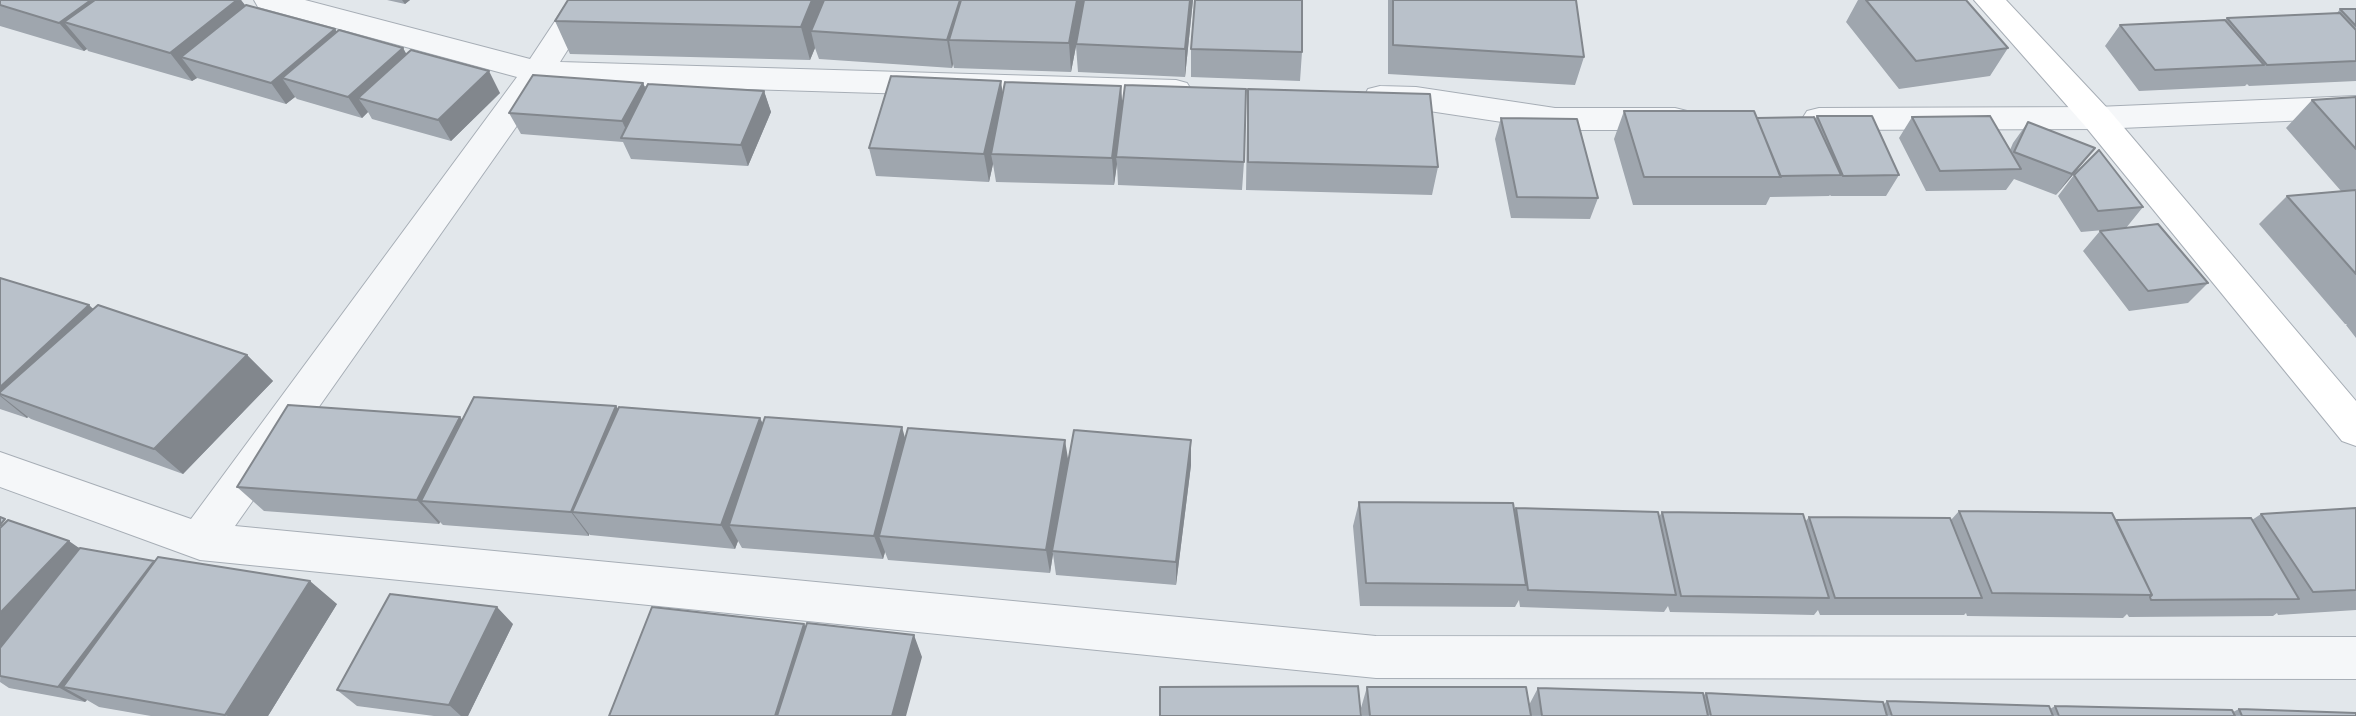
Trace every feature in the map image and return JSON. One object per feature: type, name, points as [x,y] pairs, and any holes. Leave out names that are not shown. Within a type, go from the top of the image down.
[{"type":"main road","points":[[1989,0],[2097,118],[2356,429]]},
{"type":"street","points":[[269,0],[538,72],[1207,92]]},
{"type":"street","points":[[200,541],[538,72],[584,0]]},
{"type":"street","points":[[1346,96],[1416,98],[1555,120],[1708,119]]},
{"type":"street","points":[[1791,119],[2097,118],[2356,107]]},
{"type":"street","points":[[0,469],[200,541],[1376,657],[2356,658]]},
{"type":"building","points":[[0,0],[91,0],[59,23],[0,5]]},
{"type":"building","points":[[95,0],[237,0],[170,53],[64,22]]},
{"type":"building","points":[[568,0],[812,0],[801,27],[555,21]]},
{"type":"building","points":[[824,0],[960,0],[947,40],[811,31]]},
{"type":"building","points":[[961,0],[1077,0],[1069,43],[949,40]]},
{"type":"building","points":[[1084,0],[1190,0],[1185,49],[1076,44]]},
{"type":"building","points":[[1195,0],[1302,0],[1302,52],[1191,49]]},
{"type":"building","points":[[1393,0],[1576,0],[1584,57],[1393,45]]},
{"type":"building","points":[[1866,0],[1966,0],[2008,48],[1916,61]]},
{"type":"building","points":[[246,5],[335,29],[271,83],[181,57]]},
{"type":"building","points":[[2340,9],[2356,9],[2356,26]]},
{"type":"building","points":[[2340,13],[2356,30],[2356,61],[2267,65],[2227,18]]},
{"type":"building","points":[[2225,20],[2264,65],[2155,70],[2120,25]]},
{"type":"building","points":[[339,30],[403,48],[348,97],[282,78]]},
{"type":"building","points":[[411,50],[489,71],[438,120],[358,98]]},
{"type":"building","points":[[533,75],[643,83],[622,121],[509,113]]},
{"type":"building","points":[[891,76],[1001,81],[984,154],[869,148]]},
{"type":"building","points":[[1005,82],[1121,86],[1112,158],[991,154]]},
{"type":"building","points":[[648,84],[764,91],[741,145],[621,138]]},
{"type":"building","points":[[1125,85],[1246,89],[1244,162],[1116,157]]},
{"type":"building","points":[[1248,89],[1430,94],[1438,167],[1248,162]]},
{"type":"building","points":[[2356,97],[2356,149],[2312,100]]},
{"type":"building","points":[[1624,111],[1754,111],[1781,177],[1644,177]]},
{"type":"building","points":[[1817,116],[1872,116],[1899,175],[1843,176]]},
{"type":"building","points":[[1990,116],[2021,169],[1940,171],[1912,117]]},
{"type":"building","points":[[1814,117],[1841,175],[1780,176],[1757,118]]},
{"type":"building","points":[[1501,118],[1577,119],[1598,198],[1517,197]]},
{"type":"building","points":[[2028,122],[2095,148],[2072,174],[2014,152]]},
{"type":"building","points":[[2099,150],[2143,207],[2098,211],[2074,175]]},
{"type":"building","points":[[2356,190],[2356,274],[2287,196]]},
{"type":"building","points":[[2158,224],[2208,283],[2148,291],[2100,231]]},
{"type":"building","points":[[0,278],[89,305],[0,387]]},
{"type":"building","points":[[98,305],[247,355],[154,449],[0,394]]},
{"type":"building","points":[[474,397],[616,406],[571,512],[421,501]]},
{"type":"building","points":[[288,405],[460,417],[417,500],[237,487]]},
{"type":"building","points":[[619,407],[760,418],[721,525],[572,512]]},
{"type":"building","points":[[765,417],[902,427],[874,536],[729,525]]},
{"type":"building","points":[[908,428],[1065,440],[1046,550],[879,536]]},
{"type":"building","points":[[1074,430],[1191,440],[1176,562],[1052,551]]},
{"type":"building","points":[[1359,502],[1513,503],[1526,585],[1366,583]]},
{"type":"building","points":[[1516,508],[1658,512],[1676,595],[1528,590]]},
{"type":"building","points":[[2356,508],[2356,590],[2313,592],[2261,514]]},
{"type":"building","points":[[1959,511],[2112,513],[2152,595],[1992,593]]},
{"type":"building","points":[[1662,512],[1803,514],[1829,598],[1681,596]]},
{"type":"building","points":[[1809,517],[1950,518],[1982,598],[1835,598]]},
{"type":"building","points":[[2251,518],[2299,599],[2151,600],[2152,595],[2116,520]]},
{"type":"building","points":[[8,520],[69,541],[0,613],[0,528]]},
{"type":"building","points":[[80,548],[154,561],[58,687],[0,676],[0,648]]},
{"type":"building","points":[[158,557],[310,581],[225,715],[63,687]]},
{"type":"building","points":[[390,594],[497,607],[449,705],[337,690]]},
{"type":"building","points":[[652,607],[804,624],[775,716],[609,716]]},
{"type":"building","points":[[807,623],[914,635],[892,716],[777,716]]},
{"type":"building","points":[[1358,686],[1361,716],[1160,716],[1160,687]]},
{"type":"building","points":[[1367,687],[1526,687],[1531,716],[1370,716]]},
{"type":"building","points":[[1538,688],[1703,693],[1708,716],[1542,716]]},
{"type":"building","points":[[1706,693],[1883,702],[1887,716],[1711,716]]},
{"type":"building","points":[[1887,701],[2049,706],[2053,716],[1892,716]]},
{"type":"building","points":[[2055,706],[2232,710],[2235,716],[2059,716]]},
{"type":"building","points":[[2239,709],[2356,713],[2356,716],[2242,716]]}]
